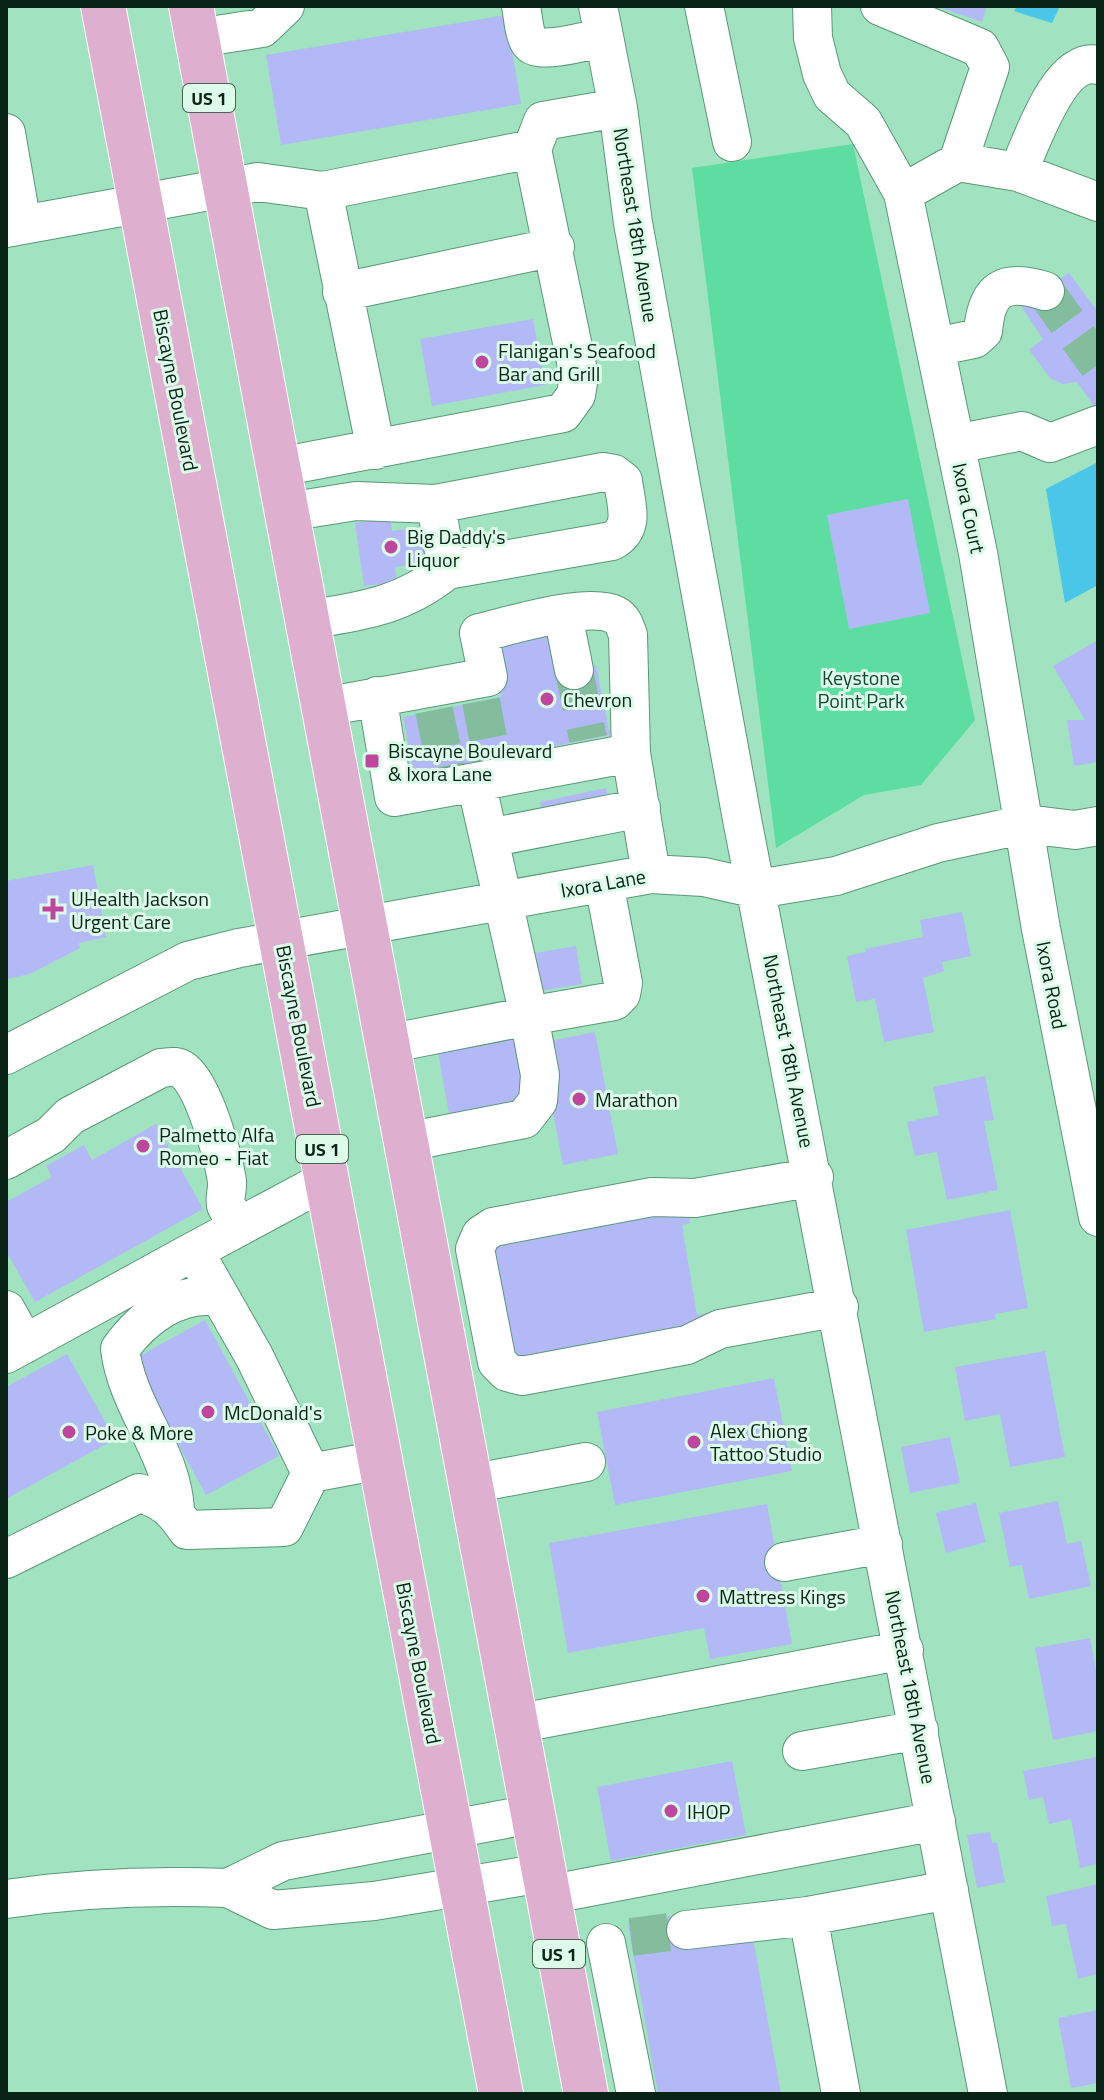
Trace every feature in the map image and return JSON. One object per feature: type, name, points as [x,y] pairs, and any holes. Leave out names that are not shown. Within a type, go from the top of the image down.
[{"type":"main road","name":"Biscayne Boulevard","points":[[103,6],[501,2094]]},
{"type":"main road","name":"US 1","points":[[194,22],[586,2094]]},
{"type":"street","points":[[194,22],[262,28],[285,6]]},
{"type":"street","points":[[521,6],[529,42],[545,49],[601,21]]},
{"type":"street","points":[[704,6],[732,142]]},
{"type":"street","name":"Ixora Court","points":[[812,6],[813,38],[822,74],[832,95],[863,122],[903,193],[984,582],[1026,824]]},
{"type":"street","points":[[880,6],[980,48],[990,67],[958,162]]},
{"type":"street","name":"Northeast 18th Avenue","points":[[601,21],[618,108],[633,223],[757,889],[988,2094]]},
{"type":"street","points":[[1018,172],[1062,79],[1075,67],[1098,65]]},
{"type":"street","points":[[279,467],[563,413],[576,395],[579,376],[555,247],[532,149],[543,121],[618,108]]},
{"type":"street","points":[[6,133],[14,226],[258,182],[323,191],[532,149]]},
{"type":"street","points":[[903,193],[958,162],[1018,172],[1098,202]]},
{"type":"street","points":[[323,191],[376,450]]},
{"type":"street","points":[[342,292],[555,247]]},
{"type":"street","points":[[935,347],[974,339],[983,331],[986,305],[993,295],[1008,287],[1026,285],[1045,291]]},
{"type":"street","points":[[955,444],[1022,431],[1050,443],[1098,425]]},
{"type":"street","points":[[287,512],[356,501],[436,504],[603,472],[614,474],[623,481],[629,524],[624,535],[612,541],[447,570],[420,592],[373,608],[307,620]]},
{"type":"street","points":[[436,504],[447,570]]},
{"type":"street","points":[[324,707],[377,696],[432,699],[478,690],[488,677],[479,633],[563,615],[604,611],[622,620],[628,635],[631,753],[651,874]]},
{"type":"street","points":[[563,615],[574,670]]},
{"type":"street","points":[[377,696],[394,797]]},
{"type":"street","points":[[342,807],[590,750],[631,753]]},
{"type":"street","points":[[406,1142],[524,1119],[538,1101],[540,1075],[529,1016],[505,902],[472,775]]},
{"type":"street","points":[[489,838],[641,808]]},
{"type":"street","points":[[1026,824],[1075,830],[1098,826]]},
{"type":"street","name":"Ixora Lane","points":[[6,1055],[188,961],[282,940],[651,874],[704,877],[757,889],[836,876],[938,843],[1026,824]]},
{"type":"street","name":"Ixora Road","points":[[1026,824],[1041,929],[1098,1217]]},
{"type":"street","points":[[387,1044],[614,1001],[621,994],[623,983],[604,883]]},
{"type":"street","points":[[6,1160],[51,1135],[70,1116],[161,1068],[172,1066],[183,1070],[193,1081],[208,1116],[225,1166],[228,1187],[225,1203],[239,1227]]},
{"type":"street","points":[[814,1177],[695,1198],[652,1197],[493,1227],[481,1235],[475,1249],[497,1362],[507,1372],[522,1376],[687,1345],[720,1329],[839,1307]]},
{"type":"street","points":[[6,1310],[15,1349],[328,1179]]},
{"type":"street","points":[[194,1251],[254,1356],[311,1473]]},
{"type":"street","points":[[220,1297],[202,1294],[172,1303],[136,1328],[120,1349],[122,1369],[174,1483],[175,1511],[187,1530],[284,1527],[311,1473]]},
{"type":"street","points":[[311,1473],[380,1460]]},
{"type":"street","points":[[470,1484],[586,1462]]},
{"type":"street","points":[[6,1559],[139,1493],[175,1511]]},
{"type":"street","points":[[784,1562],[883,1544]]},
{"type":"street","points":[[515,1724],[904,1650]]},
{"type":"street","points":[[802,1751],[919,1730]]},
{"type":"street","points":[[228,1888],[283,1861],[532,1814]]},
{"type":"street","points":[[6,1899],[52,1892],[155,1885],[228,1888],[273,1910],[463,1888],[545,1884],[936,1821]]},
{"type":"street","points":[[686,1930],[808,1916],[949,1890]]},
{"type":"street","points":[[808,1916],[841,2094]]},
{"type":"street","points":[[559,1955],[618,1940],[636,2094]]},
{"type":"green space","name":"Keystone Point Park","points":[[853,144],[975,720],[921,785],[864,795],[776,848],[692,168]]},
{"type":"water","points":[[1017,6],[1060,6],[1052,23],[1014,11]]},
{"type":"water","points":[[1098,462],[1098,585],[1065,603],[1046,489]]},
{"type":"building","points":[[936,6],[987,6],[982,22]]},
{"type":"building","points":[[506,15],[521,104],[281,145],[266,55]]},
{"type":"building","points":[[1069,273],[1098,312],[1098,412],[1077,382],[1063,384],[1051,379],[1029,350],[1043,339],[1021,306]]},
{"type":"building","name":"Flanigan's Seafood Bar and Grill","points":[[533,319],[545,385],[432,406],[420,339]]},
{"type":"building","points":[[908,499],[930,613],[849,629],[827,515]]},
{"type":"building","name":"Big Daddy's Liquor","points":[[390,518],[392,531],[421,527],[426,563],[395,567],[397,582],[364,586],[355,523]]},
{"type":"building","name":"Chevron","points":[[547,625],[557,673],[596,665],[610,735],[414,774],[403,717],[501,697],[489,637]]},
{"type":"building","points":[[1098,640],[1098,762],[1074,766],[1067,720],[1085,720],[1053,666]]},
{"type":"building","points":[[606,788],[611,809],[545,822],[540,802]]},
{"type":"building","name":"UHealth Jackson Urgent Care","points":[[93,865],[106,937],[79,943],[80,948],[30,974],[6,979],[6,881]]},
{"type":"building","points":[[962,912],[971,956],[942,962],[944,971],[923,978],[934,1032],[884,1042],[875,999],[856,1002],[847,956],[866,952],[865,949],[923,937],[920,920]]},
{"type":"building","points":[[576,946],[582,984],[541,991],[535,953]]},
{"type":"building","name":"Marathon","points":[[595,1032],[618,1154],[563,1165],[540,1043]]},
{"type":"building","points":[[520,1036],[532,1098],[449,1114],[438,1052]]},
{"type":"building","points":[[985,1076],[994,1120],[984,1121],[998,1190],[947,1200],[937,1152],[915,1156],[907,1122],[939,1115],[933,1087]]},
{"type":"building","points":[[156,1124],[203,1209],[35,1302],[6,1251],[6,1202],[52,1177],[46,1166],[84,1145],[92,1160]]},
{"type":"building","points":[[687,1208],[690,1223],[682,1225],[697,1315],[707,1313],[710,1330],[510,1367],[488,1242]]},
{"type":"building","points":[[1010,1210],[1028,1308],[995,1314],[996,1319],[924,1332],[906,1230]]},
{"type":"building","name":"McDonald's","points":[[205,1320],[279,1456],[206,1495],[132,1360]]},
{"type":"building","points":[[1045,1351],[1065,1457],[1010,1467],[1000,1414],[965,1421],[955,1367]]},
{"type":"building","points":[[67,1354],[115,1439],[6,1499],[6,1387]]},
{"type":"building","name":"Alex Chiong Tattoo Studio","points":[[774,1378],[792,1471],[615,1505],[597,1412]]},
{"type":"building","points":[[950,1437],[960,1483],[910,1493],[901,1447]]},
{"type":"building","points":[[1058,1501],[1067,1544],[1081,1541],[1091,1586],[1029,1599],[1022,1565],[1010,1567],[999,1513]]},
{"type":"building","points":[[976,1503],[986,1542],[946,1553],[936,1513]]},
{"type":"building","points":[[767,1504],[792,1644],[710,1659],[704,1628],[568,1653],[549,1543]]},
{"type":"building","points":[[1090,1638],[1098,1682],[1098,1731],[1053,1740],[1035,1648]]},
{"type":"building","points":[[1098,1757],[1098,1864],[1080,1868],[1071,1819],[1049,1824],[1043,1797],[1029,1800],[1023,1771]]},
{"type":"building","name":"IHOP","points":[[732,1761],[746,1835],[611,1861],[597,1787]]},
{"type":"building","points":[[990,1832],[992,1843],[997,1842],[1005,1882],[977,1888],[967,1835]]},
{"type":"building","points":[[1098,1884],[1098,1974],[1078,1979],[1066,1924],[1052,1926],[1046,1896]]},
{"type":"building","points":[[683,1914],[751,1927],[781,2094],[658,2094],[628,1925]]},
{"type":"building","points":[[1098,2010],[1098,2083],[1071,2088],[1058,2018]]},
{"type":"tunnel","points":[[1045,291],[1098,365]]},
{"type":"tunnel","points":[[574,670],[588,739]]},
{"type":"tunnel","points":[[481,701],[492,759]]},
{"type":"tunnel","points":[[434,710],[446,768]]},
{"type":"tunnel","points":[[631,1937],[686,1930]]},
{"type":"place","name":"Flanigan's Seafood Bar and Grill","points":[[482,362]]},
{"type":"place","name":"Big Daddy's Liquor","points":[[391,547]]},
{"type":"place","name":"Chevron","points":[[547,699]]},
{"type":"place","name":"Biscayne Boulevard & Ixora Lane","points":[[372,761]]},
{"type":"place","name":"UHealth Jackson Urgent Care","points":[[53,909]]},
{"type":"place","name":"Marathon","points":[[579,1099]]},
{"type":"place","name":"Palmetto Alfa Romeo - Fiat","points":[[143,1146]]},
{"type":"place","name":"McDonald's","points":[[208,1412]]},
{"type":"place","name":"Poke & More","points":[[69,1432]]},
{"type":"place","name":"Alex Chiong Tattoo Studio","points":[[694,1442]]},
{"type":"place","name":"Mattress Kings","points":[[703,1596]]},
{"type":"place","name":"IHOP","points":[[671,1811]]}]
